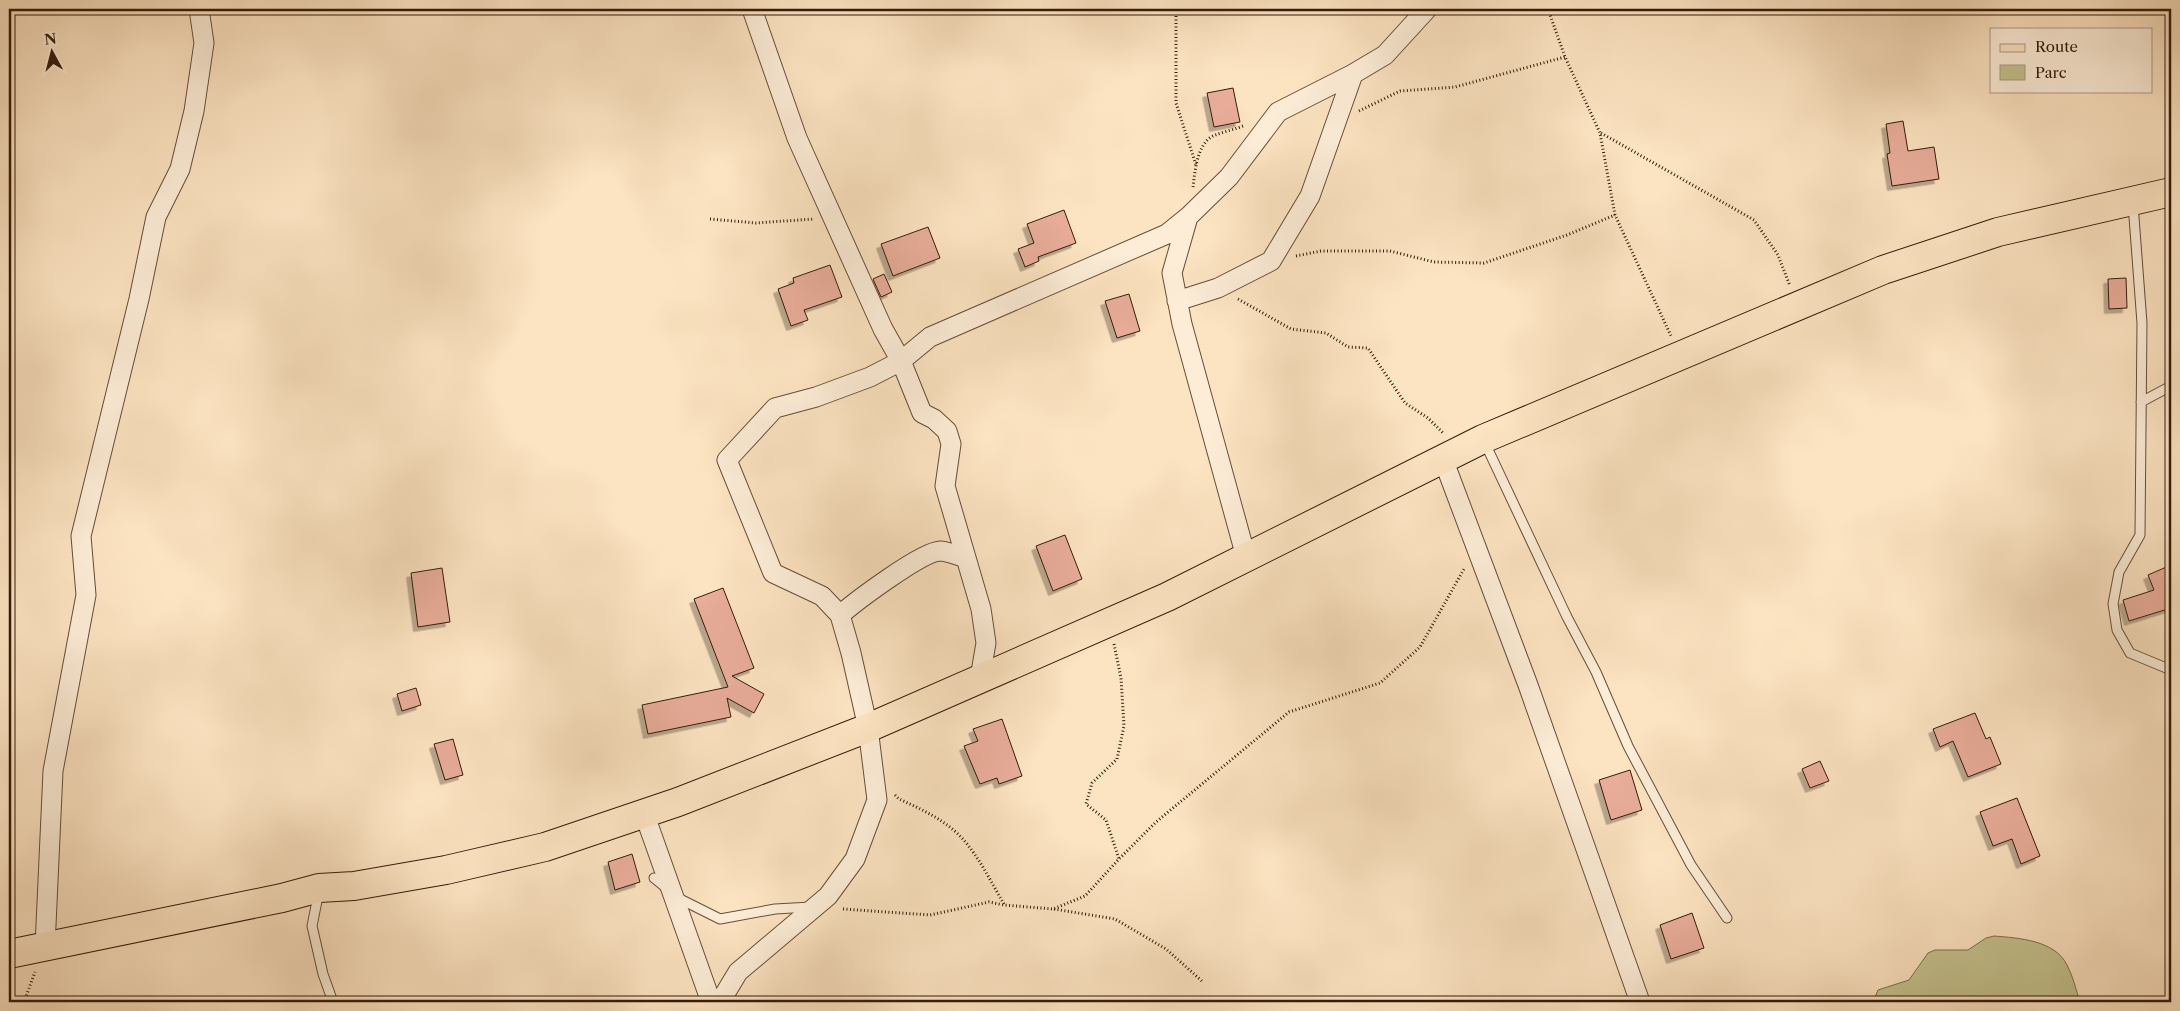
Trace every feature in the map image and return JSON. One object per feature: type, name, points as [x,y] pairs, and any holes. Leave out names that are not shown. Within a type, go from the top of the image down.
[{"type":"main road","points":[[9,954],[282,898],[319,888],[354,886],[446,870],[545,847],[644,813],[868,728],[1166,597],[1483,439],[1883,270],[1998,232],[2171,192]]},
{"type":"street","points":[[45,947],[53,770],[86,595],[81,536],[139,299],[156,217],[180,169],[194,111],[204,43],[199,9]]},
{"type":"street","points":[[752,9],[797,138],[883,329],[901,361],[922,413],[934,419],[947,431],[951,444],[945,486],[981,608],[986,644],[980,678]]},
{"type":"street","points":[[720,1002],[738,972],[828,896],[855,859],[877,800],[868,728],[851,653],[840,615],[822,596],[772,573],[727,460],[775,408],[816,397],[870,377],[901,361],[930,337],[1167,234],[1188,217],[1229,177],[1278,112],[1353,74],[1385,54],[1427,9]]},
{"type":"street","points":[[1177,301],[1218,288],[1271,261],[1310,196],[1353,74]]},
{"type":"street","points":[[1188,217],[1172,273],[1182,324],[1246,557]]},
{"type":"street","points":[[1451,455],[1476,547],[1528,684],[1640,1002]]},
{"type":"street","points":[[840,615],[858,599],[925,556],[940,551],[966,558]]},
{"type":"street","points":[[644,813],[711,1002]]},
{"type":"lane","points":[[2132,202],[2142,323],[2140,535],[2119,572],[2113,604],[2117,630],[2130,653],[2171,670]]},
{"type":"lane","points":[[2140,402],[2171,386]]},
{"type":"lane","points":[[1483,439],[1567,617],[1596,672],[1628,746],[1691,865],[1727,918]]},
{"type":"lane","points":[[654,878],[680,899],[720,919],[776,910],[814,907]]},
{"type":"lane","points":[[319,888],[312,926],[323,974],[333,1002]]},
{"type":"path","points":[[1176,9],[1176,103],[1196,166]]},
{"type":"path","points":[[1548,9],[1565,57],[1600,133],[1614,215],[1680,355]]},
{"type":"path","points":[[1336,122],[1400,91],[1454,87],[1565,57]]},
{"type":"path","points":[[1188,217],[1196,166],[1204,143],[1212,137],[1244,126]]},
{"type":"path","points":[[1600,133],[1754,220],[1778,255],[1797,306]]},
{"type":"path","points":[[1271,261],[1321,251],[1390,251],[1434,262],[1484,263],[1567,235],[1614,215]]},
{"type":"path","points":[[710,219],[756,223],[833,218]]},
{"type":"path","points":[[1218,288],[1290,329],[1326,333],[1348,347],[1368,348],[1405,403],[1428,418],[1451,455]]},
{"type":"path","points":[[1053,909],[1085,896],[1156,822],[1289,712],[1380,683],[1420,647],[1476,547]]},
{"type":"path","points":[[1110,621],[1121,678],[1124,726],[1117,759],[1092,784],[1086,804],[1106,820],[1119,859]]},
{"type":"path","points":[[873,773],[899,799],[933,816],[962,838],[988,875],[1004,905]]},
{"type":"path","points":[[814,907],[930,915],[989,902],[1053,909],[1115,919],[1166,949],[1203,982]]},
{"type":"path","points":[[24,1002],[45,947]]},
{"type":"green space","points":[[1994,936],[2024,939],[2045,945],[2054,950],[2067,965],[2080,1002],[1873,1002],[1878,990],[1909,980],[1928,953],[1935,950],[1968,950],[1986,938]]},
{"type":"building","points":[[1233,88],[1240,122],[1214,127],[1207,93]]},
{"type":"building","points":[[1903,121],[1908,151],[1934,147],[1939,179],[1892,186],[1887,154],[1890,153],[1886,124]]},
{"type":"building","points":[[1064,210],[1076,243],[1038,257],[1039,261],[1025,267],[1018,249],[1034,243],[1027,224]]},
{"type":"building","points":[[928,227],[940,258],[893,276],[881,244]]},
{"type":"building","points":[[830,265],[842,297],[804,310],[808,320],[791,326],[778,289],[794,283],[793,278]]},
{"type":"building","points":[[884,274],[892,292],[881,297],[873,279]]},
{"type":"building","points":[[2126,278],[2127,308],[2109,309],[2108,279]]},
{"type":"building","points":[[1129,294],[1140,331],[1117,338],[1105,301]]},
{"type":"building","points":[[1065,535],[1082,579],[1053,591],[1036,546]]},
{"type":"building","points":[[2171,565],[2171,608],[2129,621],[2123,600],[2154,590],[2148,575]]},
{"type":"building","points":[[442,568],[450,622],[418,627],[411,573]]},
{"type":"building","points":[[723,588],[754,668],[732,676],[764,694],[754,713],[727,698],[731,717],[648,734],[642,705],[728,687],[694,599]]},
{"type":"building","points":[[416,688],[421,705],[402,711],[397,694]]},
{"type":"building","points":[[1975,713],[1986,739],[1990,737],[2001,764],[1968,777],[1953,741],[1940,747],[1933,729]]},
{"type":"building","points":[[1002,719],[1022,776],[999,784],[997,778],[980,784],[964,746],[978,741],[973,729]]},
{"type":"building","points":[[453,739],[463,775],[445,780],[434,744]]},
{"type":"building","points":[[1820,761],[1829,781],[1810,788],[1802,769]]},
{"type":"building","points":[[1630,770],[1642,810],[1611,820],[1599,780]]},
{"type":"building","points":[[2017,798],[2040,856],[2021,864],[2012,839],[1993,846],[1980,812]]},
{"type":"building","points":[[632,854],[640,882],[615,890],[608,862]]},
{"type":"building","points":[[1692,913],[1704,948],[1671,959],[1660,925]]}]
